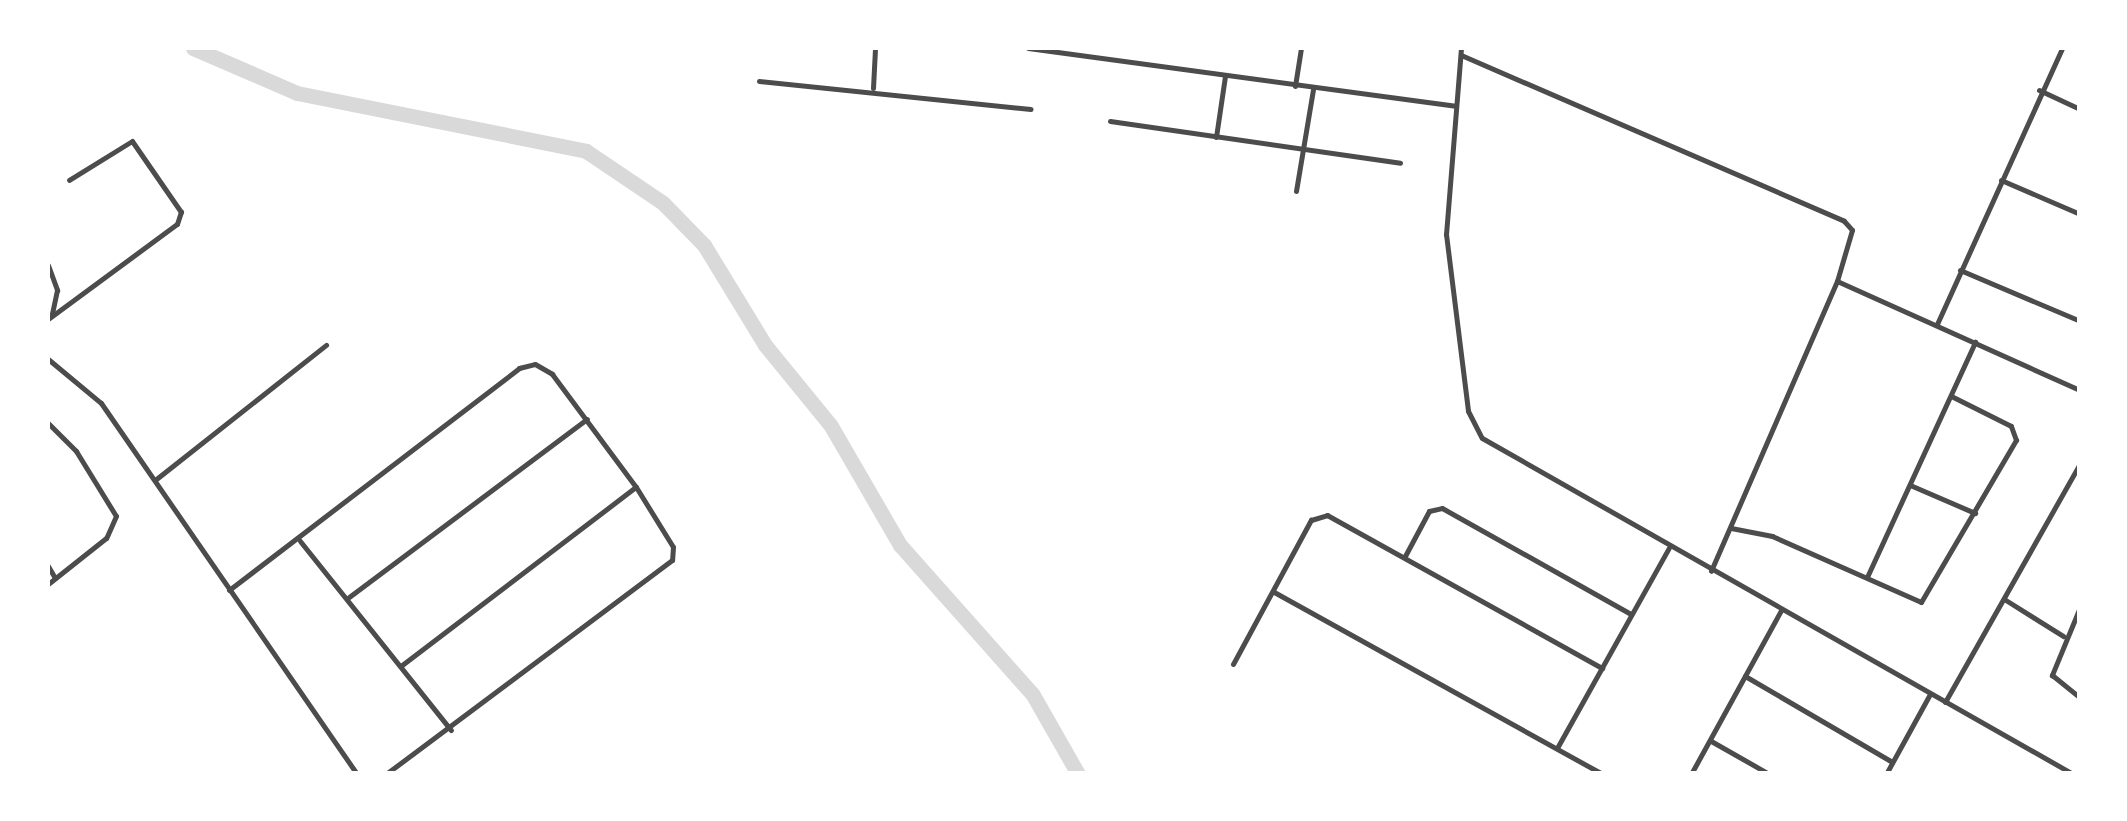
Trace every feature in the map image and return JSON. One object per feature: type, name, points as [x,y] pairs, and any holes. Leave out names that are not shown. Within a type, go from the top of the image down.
[{"type":"street","points":[[873,88],[875,48]]},
{"type":"street","points":[[1028,48],[1455,106]]},
{"type":"street","points":[[1296,86],[1301,48]]},
{"type":"street","points":[[1937,324],[2039,90],[2062,48]]},
{"type":"street","points":[[1711,571],[1853,241],[1844,221],[1461,51],[1446,251],[1474,426],[1506,457],[2073,774]]},
{"type":"street","points":[[1216,138],[1225,76]]},
{"type":"street","points":[[759,82],[873,88],[1031,108]]},
{"type":"street","points":[[1296,191],[1313,89]]},
{"type":"street","points":[[2039,90],[2080,108]]},
{"type":"street","points":[[1110,121],[1400,163]]},
{"type":"street","points":[[49,318],[178,224],[182,212],[132,141],[121,142],[69,180]]},
{"type":"street","points":[[2001,180],[2080,214]]},
{"type":"street","points":[[48,265],[57,290],[49,318]]},
{"type":"street","points":[[1960,270],[2080,321]]},
{"type":"street","points":[[1837,282],[2080,390]]},
{"type":"street","points":[[1868,578],[1975,342]]},
{"type":"street","points":[[155,480],[326,345]]},
{"type":"street","points":[[48,359],[100,403],[356,774]]},
{"type":"street","points":[[230,590],[519,368],[545,368],[636,487],[673,548],[672,560],[451,730],[386,774]]},
{"type":"street","points":[[1730,528],[1772,536],[1921,602],[1975,513],[2016,432],[1951,396]]},
{"type":"street","points":[[349,597],[587,419]]},
{"type":"street","points":[[48,423],[76,451],[116,516],[106,538],[48,584]]},
{"type":"street","points":[[1945,702],[2080,462]]},
{"type":"street","points":[[1910,485],[1975,513]]},
{"type":"street","points":[[402,665],[636,487]]},
{"type":"street","points":[[1405,556],[1429,511],[1442,508],[1631,614]]},
{"type":"street","points":[[1233,664],[1319,515],[1405,556],[1602,668]]},
{"type":"street","points":[[300,540],[451,730]]},
{"type":"street","points":[[1558,748],[1669,548]]},
{"type":"street","points":[[48,566],[55,578]]},
{"type":"street","points":[[1274,592],[1602,774]]},
{"type":"street","points":[[2004,599],[2063,636]]},
{"type":"street","points":[[2080,607],[2063,636],[2052,675],[2080,698]]},
{"type":"street","points":[[1691,774],[1781,610]]},
{"type":"street","points":[[1744,676],[1892,762]]},
{"type":"street","points":[[1886,774],[1930,694]]},
{"type":"street","points":[[1710,740],[1770,774]]},
{"type":"waterway","points":[[193,48],[297,93],[586,151],[663,203],[704,245],[765,345],[831,426],[900,545],[1033,695],[1078,774]]}]
